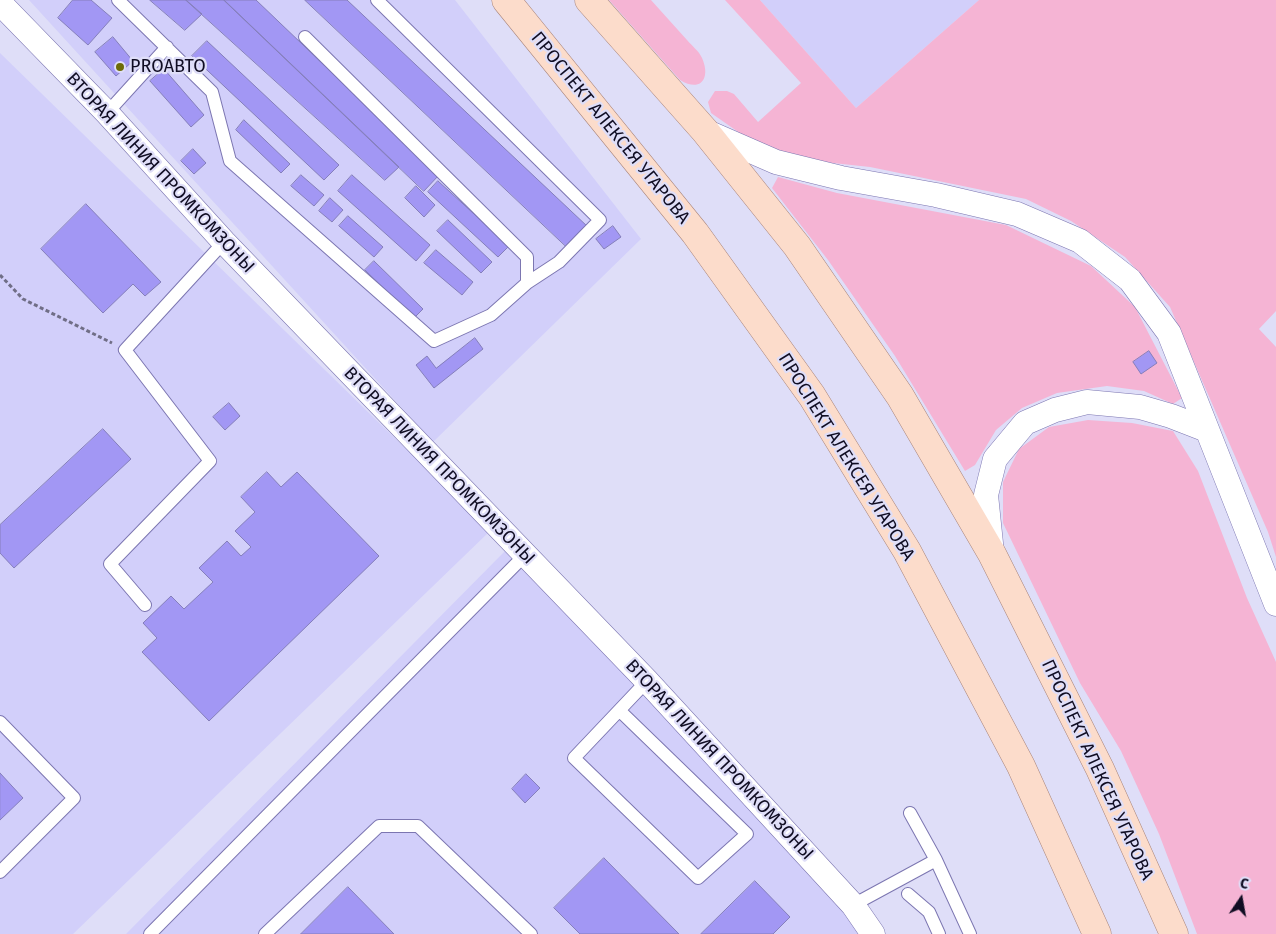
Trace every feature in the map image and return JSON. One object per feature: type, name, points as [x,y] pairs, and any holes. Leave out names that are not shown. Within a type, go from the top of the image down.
[{"type":"main road","name":"ПРОСПЕКТ АЛЕКСЕЯ УГАРОВА","points":[[506,0],[695,234],[812,396],[907,551],[1021,766],[1097,934]]},
{"type":"main road","name":"ПРОСПЕКТ АЛЕКСЕЯ УГАРОВА","points":[[589,0],[705,131],[797,246],[900,396],[992,554],[1100,769],[1174,934]]},
{"type":"street","name":"ВТОРАЯ ЛИНИЯ ПРОМКОМЗОНЫ","points":[[0,4],[106,113],[224,242],[647,681],[853,905],[873,934]]},
{"type":"street","name":"ПРОСПЕКТ АЛЕКСЕЯ УГАРОВА","points":[[705,131],[776,162],[841,178],[936,195],[1017,214],[1080,241],[1130,280],[1169,333],[1276,604]]},
{"type":"street","points":[[992,554],[986,495],[995,459],[1025,423],[1055,410],[1094,402],[1140,407],[1171,416],[1207,430]]},
{"type":"lane","points":[[118,0],[212,92],[230,161],[434,341],[491,315],[527,283],[559,262],[600,220],[377,0]]},
{"type":"lane","points":[[305,37],[527,257],[527,283]]},
{"type":"lane","points":[[106,113],[167,47]]},
{"type":"lane","points":[[145,604],[110,564],[210,460],[125,350],[224,242]]},
{"type":"lane","points":[[150,934],[524,555]]},
{"type":"lane","points":[[620,710],[747,834],[698,878],[574,758],[647,681]]},
{"type":"lane","points":[[0,722],[74,798],[0,872]]},
{"type":"lane","points":[[910,813],[936,860],[970,934]]},
{"type":"lane","points":[[265,934],[379,826],[418,826],[531,934]]},
{"type":"lane","points":[[853,905],[936,860]]},
{"type":"lane","points":[[908,894],[929,912],[939,934]]},
{"type":"path","points":[[0,275],[23,298],[125,350]]},
{"type":"shaded area","points":[[29,0],[455,0],[641,239],[433,442]]},
{"type":"shaded area","points":[[609,0],[651,0],[701,55],[705,72],[705,77],[702,81],[694,85],[680,80]]},
{"type":"shaded area","points":[[725,0],[760,0],[856,108],[979,0],[1276,0],[1276,311],[1259,329],[1276,347],[1276,557],[1268,532],[1170,307],[1125,257],[1071,221],[1026,199],[870,167],[796,159],[744,136],[711,113],[708,102],[715,91],[727,91],[734,94],[758,122],[801,83]]},
{"type":"shaded area","points":[[760,0],[979,0],[856,108]]},
{"type":"shaded area","points":[[0,53],[490,531],[73,934],[0,934]]},
{"type":"shaded area","points":[[778,177],[837,193],[1006,225],[1091,266],[1135,307],[1182,398],[1173,404],[1144,391],[1107,386],[1057,393],[1022,408],[996,430],[975,465],[965,471],[895,356],[828,260],[772,188]]},
{"type":"shaded area","points":[[1088,420],[1132,423],[1173,431],[1198,471],[1247,598],[1276,662],[1276,934],[1197,934],[1159,834],[1121,751],[1080,683],[1003,523],[1003,482],[1019,449],[1049,427]]},
{"type":"shaded area","points":[[508,548],[864,934],[126,934]]},
{"type":"building","points":[[73,0],[91,0],[112,18],[88,45],[58,18]]},
{"type":"building","points":[[150,0],[186,0],[202,14],[185,30]]},
{"type":"building","points":[[186,0],[224,0],[399,167],[385,180]]},
{"type":"building","points":[[224,0],[256,0],[439,175],[424,191]]},
{"type":"building","points":[[305,0],[347,0],[588,227],[568,248]]},
{"type":"building","points":[[113,37],[133,61],[116,76],[95,52]]},
{"type":"building","points":[[207,41],[339,165],[324,180],[192,56]]},
{"type":"building","points":[[164,69],[204,115],[191,127],[150,81]]},
{"type":"building","points":[[244,120],[290,164],[281,173],[236,130]]},
{"type":"building","points":[[193,149],[206,163],[194,174],[181,161]]},
{"type":"building","points":[[301,175],[324,195],[314,206],[291,186]]},
{"type":"building","points":[[352,175],[430,245],[416,261],[338,191]]},
{"type":"building","points":[[438,181],[509,246],[498,257],[428,192]]},
{"type":"building","points":[[416,186],[435,205],[424,217],[405,198]]},
{"type":"building","points":[[330,198],[343,210],[332,222],[319,211]]},
{"type":"building","points":[[86,204],[161,282],[145,296],[133,284],[103,313],[41,249]]},
{"type":"building","points":[[348,216],[383,247],[374,257],[339,226]]},
{"type":"building","points":[[448,220],[492,262],[481,273],[437,231]]},
{"type":"building","points":[[613,226],[621,237],[604,249],[596,239]]},
{"type":"building","points":[[436,250],[473,282],[462,295],[424,263]]},
{"type":"building","points":[[374,261],[423,309],[414,318],[365,270]]},
{"type":"building","points":[[475,338],[483,349],[434,388],[416,365],[427,356],[436,368]]},
{"type":"building","points":[[1149,351],[1157,363],[1141,374],[1133,362]]},
{"type":"building","points":[[229,403],[240,416],[225,430],[213,417]]},
{"type":"building","points":[[103,429],[131,459],[14,568],[0,553],[0,525]]},
{"type":"building","points":[[267,472],[281,487],[297,472],[379,556],[209,721],[142,652],[157,638],[143,623],[171,596],[184,609],[213,582],[199,568],[227,541],[241,556],[251,547],[235,531],[255,512],[241,497]]},
{"type":"building","points":[[0,773],[23,798],[0,820]]},
{"type":"building","points":[[526,774],[540,788],[525,803],[512,789]]},
{"type":"building","points":[[604,858],[679,934],[580,934],[554,908]]},
{"type":"building","points":[[755,881],[790,917],[773,934],[701,934]]},
{"type":"building","points":[[348,887],[394,934],[301,934]]},
{"type":"place","name":"PROАВТО","points":[[120,67]]}]
